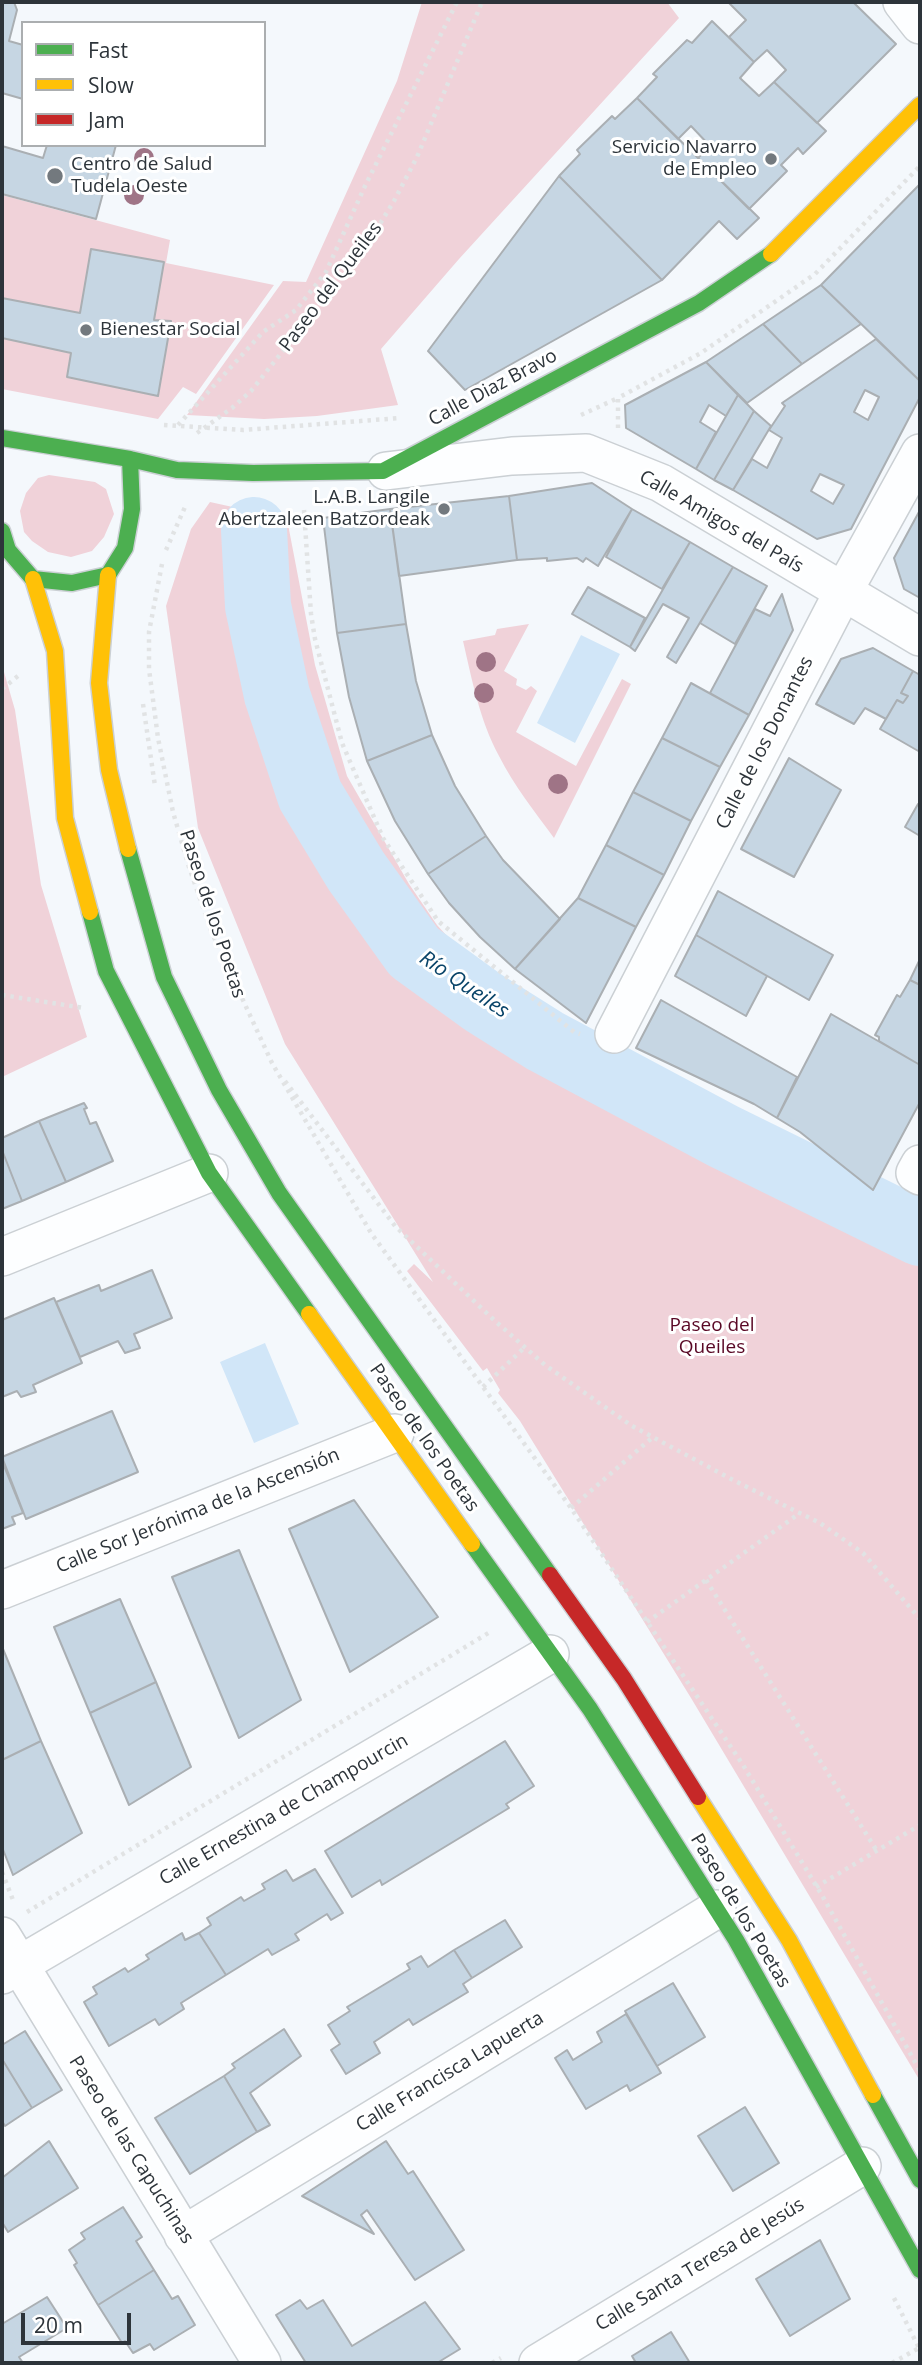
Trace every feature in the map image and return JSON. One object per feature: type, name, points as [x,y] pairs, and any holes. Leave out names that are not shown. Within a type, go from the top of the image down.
[{"type":"street","points":[[902,2],[920,25]]},
{"type":"street","name":"Calle Diaz Bravo","points":[[2,438],[130,459],[177,470],[323,474],[383,471],[699,303],[749,270],[769,256],[920,105]]},
{"type":"street","points":[[2,438],[2,445]]},
{"type":"street","name":"Calle Amigos del País","points":[[383,471],[512,456],[586,453],[661,483],[920,637]]},
{"type":"street","name":"Calle de los Donantes","points":[[614,1034],[843,592],[920,453]]},
{"type":"street","name":"Paseo de los Poetas","points":[[130,459],[132,509],[125,548],[108,575],[99,684],[109,770],[131,863],[164,977],[219,1090],[279,1193],[624,1679],[789,1940],[920,2180]]},
{"type":"street","name":"Paseo de los Poetas","points":[[2,531],[8,550],[33,579],[55,651],[65,818],[106,971],[209,1173],[590,1709],[736,1940],[920,2270]]},
{"type":"street","points":[[33,579],[72,583],[108,575]]},
{"type":"street","points":[[2,1257],[209,1173]]},
{"type":"street","name":"Calle Sor Jerónima de la Ascensión","points":[[2,1591],[395,1433]]},
{"type":"street","name":"Calle Ernestina de Champourcin","points":[[11,1939],[550,1654]]},
{"type":"street","name":"Calle Francisca Lapuerta","points":[[183,2235],[716,1909]]},
{"type":"street","name":"Paseo de las Capuchinas","points":[[11,1939],[254,2360]]},
{"type":"street","name":"Calle Santa Teresa de Jesús","points":[[521,2360],[862,2166]]},
{"type":"path","points":[[178,426],[263,332],[296,310],[326,272],[365,186],[457,2]]},
{"type":"path","name":"Paseo del Queiles","points":[[204,428],[251,391],[365,248],[416,158],[482,2]]},
{"type":"path","points":[[618,432],[618,397],[701,353],[815,274],[920,166]]},
{"type":"path","points":[[150,425],[243,430],[402,418]]},
{"type":"path","points":[[150,584],[193,490],[196,471],[193,436],[204,428]]},
{"type":"path","points":[[304,506],[315,639],[342,743],[383,838],[438,921],[574,1031]]},
{"type":"path","points":[[169,529],[149,632],[149,669],[158,738],[173,811],[212,933],[272,1063],[371,1233],[571,1508],[743,1765],[817,1887],[920,2071]]},
{"type":"path","points":[[2,689],[19,676]]},
{"type":"path","points":[[141,694],[157,797]]},
{"type":"path","points":[[2,995],[86,1008]]},
{"type":"path","points":[[272,1063],[395,1226],[525,1347],[556,1373],[632,1426],[820,1522],[863,1553],[920,1619]]},
{"type":"path","points":[[483,1387],[525,1347]]},
{"type":"path","points":[[571,1508],[653,1437]]},
{"type":"path","points":[[647,1622],[801,1513]]},
{"type":"path","points":[[706,1580],[877,1851]]},
{"type":"path","points":[[2,1871],[11,1939],[493,1630],[487,1622]]},
{"type":"path","points":[[817,1887],[920,1825]]},
{"type":"path","points":[[889,2288],[920,2349],[892,2363]]},
{"type":"path","points":[[492,2363],[521,2360]]},
{"type":"green space","points":[[422,2],[667,2],[679,18],[459,259],[381,349],[398,405],[317,416],[264,419],[187,415],[283,281],[306,282],[397,81]]},
{"type":"green space","points":[[2,195],[170,240],[166,263],[274,285],[196,394],[183,387],[158,419],[2,389]]},
{"type":"green space","points":[[49,475],[95,482],[106,489],[114,514],[104,537],[92,551],[71,557],[48,552],[24,532],[20,511],[26,493],[38,478]]},
{"type":"green space","name":"Paseo del Queiles","points":[[210,502],[287,519],[315,665],[347,776],[409,884],[437,925],[474,966],[565,1031],[599,1048],[634,1058],[795,1140],[877,1201],[920,1223],[920,2081],[691,1698],[520,1421],[498,1393],[500,1390],[487,1368],[483,1371],[407,1271],[414,1264],[433,1282],[285,1044],[198,828],[166,606],[191,529]]},
{"type":"green space","points":[[529,624],[504,671],[517,679],[516,685],[526,690],[531,686],[537,691],[516,732],[576,766],[622,679],[631,684],[554,838],[518,788],[492,743],[477,700],[463,641],[495,635],[497,629]]},
{"type":"green space","points":[[2,665],[15,710],[41,885],[87,1037],[2,1077]]},
{"type":"water","points":[[581,635],[620,654],[575,743],[537,723]]},
{"type":"water","points":[[265,1343],[299,1424],[254,1443],[220,1362]]},
{"type":"building","points":[[2,2],[14,2],[17,10],[9,41],[21,44],[21,98],[2,93]]},
{"type":"building","points":[[728,2],[853,2],[896,44],[817,123],[774,82],[786,70],[767,50],[754,62],[729,37],[746,20]]},
{"type":"building","points":[[712,21],[754,62],[740,78],[759,96],[774,82],[826,131],[803,154],[798,148],[781,165],[787,171],[749,209],[698,158],[710,146],[691,126],[678,139],[637,98],[657,77],[653,74],[687,40],[692,43]]},
{"type":"building","points":[[637,98],[759,218],[737,239],[719,221],[662,280],[559,176],[580,154],[577,150],[612,116],[615,119]]},
{"type":"building","name":"Centro de Salud Tudela Oeste","points":[[2,146],[43,158],[46,147],[115,147],[96,219],[2,194]]},
{"type":"building","points":[[559,176],[662,280],[465,390],[428,351]]},
{"type":"building","points":[[920,184],[920,381],[821,285]]},
{"type":"building","name":"Bienestar Social","points":[[91,249],[164,262],[154,320],[171,321],[158,396],[67,377],[71,353],[2,338],[2,298],[80,313]]},
{"type":"building","points":[[821,285],[861,324],[802,364],[763,324]]},
{"type":"building","points":[[763,324],[802,364],[747,403],[706,362]]},
{"type":"building","points":[[876,339],[920,381],[920,397],[851,529],[817,539],[733,490],[752,459],[767,468],[782,438],[769,430],[785,406],[782,403]],"holes":[[[865,390],[879,397],[868,420],[854,412]],[[820,474],[844,485],[833,504],[811,491]]]},
{"type":"building","points":[[706,362],[738,395],[726,416],[709,405],[700,422],[716,432],[696,469],[626,428],[625,405]]},
{"type":"building","points":[[738,395],[754,411],[714,480],[696,469]]},
{"type":"building","points":[[754,411],[771,426],[733,490],[714,480]]},
{"type":"building","points":[[592,483],[632,509],[598,566],[586,558],[583,562],[577,558],[517,560],[509,496]]},
{"type":"building","points":[[509,496],[517,560],[399,576],[390,509]]},
{"type":"building","points":[[390,509],[406,624],[337,633],[323,518]]},
{"type":"building","points":[[632,509],[690,542],[662,589],[606,557]]},
{"type":"building","points":[[920,510],[920,598],[904,589],[894,558]]},
{"type":"building","points":[[690,542],[733,567],[676,663],[667,657],[689,618],[663,604],[635,651],[630,647]]},
{"type":"building","points":[[733,567],[767,586],[735,644],[700,623]]},
{"type":"building","points":[[588,587],[645,618],[630,647],[572,614]]},
{"type":"building","points":[[782,594],[793,630],[749,715],[710,693],[755,609],[770,616]]},
{"type":"building","points":[[406,624],[416,681],[432,735],[367,761],[349,697],[337,633]]},
{"type":"building","points":[[873,648],[913,671],[901,693],[908,696],[903,703],[897,700],[886,719],[865,708],[854,724],[816,704],[841,659]]},
{"type":"building","points":[[913,671],[920,675],[920,752],[880,729],[897,700],[903,703],[908,696],[901,693]]},
{"type":"building","points":[[691,683],[749,715],[720,767],[662,738]]},
{"type":"building","points":[[432,735],[455,786],[486,836],[428,874],[395,821],[367,761]]},
{"type":"building","points":[[662,738],[720,767],[691,821],[633,792]]},
{"type":"building","points":[[789,758],[841,790],[794,877],[741,849]]},
{"type":"building","points":[[633,792],[691,821],[664,875],[606,845]]},
{"type":"building","points":[[918,804],[920,805],[920,836],[905,827]]},
{"type":"building","points":[[486,836],[503,860],[560,919],[515,969],[480,937],[449,903],[428,874]]},
{"type":"building","points":[[606,845],[664,875],[636,927],[578,898]]},
{"type":"building","points":[[718,891],[833,955],[809,1000],[696,935]]},
{"type":"building","points":[[578,898],[636,927],[586,1023],[515,969]]},
{"type":"building","points":[[696,935],[767,976],[746,1016],[675,976]]},
{"type":"building","points":[[920,959],[920,985],[910,980]]},
{"type":"building","points":[[910,980],[920,985],[920,1065],[879,1041],[879,1037],[875,1035],[897,995],[900,997]]},
{"type":"building","points":[[661,1000],[797,1077],[777,1118],[754,1104],[636,1048]]},
{"type":"building","points":[[831,1014],[920,1065],[920,1102],[873,1190],[800,1132],[777,1118]]},
{"type":"building","points":[[84,1103],[90,1124],[96,1122],[113,1161],[66,1182],[39,1121]]},
{"type":"building","points":[[39,1121],[66,1182],[22,1201],[2,1150],[2,1138]]},
{"type":"building","points":[[2,1150],[22,1201],[2,1209]]},
{"type":"building","points":[[152,1270],[172,1318],[134,1334],[140,1348],[125,1353],[118,1341],[80,1357],[56,1302],[99,1285],[101,1291]]},
{"type":"building","points":[[54,1298],[82,1363],[33,1385],[36,1392],[21,1397],[17,1391],[2,1397],[2,1320]]},
{"type":"building","points":[[112,1411],[138,1472],[26,1519],[2,1457]]},
{"type":"building","points":[[2,1461],[23,1513],[12,1517],[15,1524],[2,1529]]},
{"type":"building","points":[[354,1500],[438,1617],[350,1672],[289,1529]]},
{"type":"building","points":[[239,1550],[301,1700],[239,1738],[172,1577]]},
{"type":"building","points":[[120,1599],[156,1682],[90,1713],[54,1627]]},
{"type":"building","points":[[2,1650],[41,1741],[2,1760]]},
{"type":"building","points":[[156,1682],[191,1767],[129,1805],[90,1713]]},
{"type":"building","points":[[41,1741],[82,1833],[13,1875],[2,1847],[2,1760]]},
{"type":"building","points":[[505,1741],[534,1786],[506,1804],[509,1808],[382,1885],[380,1880],[352,1897],[325,1851]]},
{"type":"building","points":[[315,1869],[343,1913],[331,1920],[327,1914],[295,1934],[299,1940],[272,1955],[268,1949],[226,1975],[199,1933],[211,1925],[207,1918],[241,1897],[244,1901],[265,1889],[262,1884],[286,1870],[293,1881]]},
{"type":"building","points":[[505,1920],[522,1947],[472,1978],[454,1950]]},
{"type":"building","points":[[182,1933],[185,1940],[199,1933],[226,1975],[181,2003],[184,2009],[159,2025],[155,2019],[109,2046],[84,2002],[97,1994],[93,1987],[125,1968],[128,1972],[149,1959],[146,1955]]},
{"type":"building","points":[[454,1950],[472,1978],[463,1984],[468,1992],[413,2025],[409,2019],[374,2042],[380,2053],[346,2074],[331,2050],[340,2044],[328,2025],[350,2011],[347,2007],[410,1969],[407,1964],[421,1956],[428,1967]]},
{"type":"building","points":[[673,1983],[705,2037],[657,2066],[625,2011]]},
{"type":"building","points":[[626,2014],[661,2073],[630,2091],[627,2085],[586,2109],[555,2058],[567,2050],[573,2060],[602,2042],[597,2032]]},
{"type":"building","points":[[284,2029],[301,2056],[250,2093],[270,2125],[257,2132],[224,2076],[235,2068],[232,2064]]},
{"type":"building","points":[[25,2031],[62,2090],[32,2108],[2,2059],[2,2045]]},
{"type":"building","points":[[2,2059],[32,2108],[5,2126],[2,2121]]},
{"type":"building","points":[[224,2076],[257,2132],[190,2174],[155,2118]]},
{"type":"building","points":[[745,2107],[779,2163],[733,2191],[698,2136]]},
{"type":"building","points":[[49,2141],[78,2188],[8,2232],[2,2222],[2,2178]]},
{"type":"building","points":[[386,2141],[408,2174],[413,2171],[464,2250],[415,2280],[367,2210],[361,2215],[374,2234],[302,2196]]},
{"type":"building","points":[[123,2207],[142,2237],[136,2241],[154,2270],[98,2305],[74,2265],[77,2263],[69,2250],[85,2239],[81,2233]]},
{"type":"building","points":[[820,2240],[850,2299],[790,2336],[756,2279]]},
{"type":"building","points":[[154,2270],[172,2299],[178,2296],[195,2325],[154,2350],[150,2344],[133,2353],[125,2341],[122,2343],[98,2305]]},
{"type":"building","points":[[47,2297],[67,2328],[19,2357],[23,2363],[2,2363],[2,2324]]},
{"type":"building","points":[[300,2300],[307,2309],[323,2300],[352,2346],[425,2302],[460,2349],[437,2363],[306,2363],[276,2315]]},
{"type":"building","points":[[671,2332],[690,2363],[636,2363],[632,2356]]},
{"type":"waterway","name":"Río Queiles","points":[[254,530],[258,606],[277,695],[310,795],[356,871],[414,952],[483,1002],[545,1041],[723,1136],[920,1233]]},
{"type":"traffic: fast","points":[[2,438],[130,459],[177,470],[253,473],[383,471],[699,303],[771,254]]},
{"type":"traffic: fast","points":[[2,531],[8,550],[33,579],[72,583],[108,575],[125,548],[132,509],[130,459]]},
{"type":"traffic: fast","points":[[128,849],[164,977],[219,1090],[279,1193],[550,1575]]},
{"type":"traffic: fast","points":[[90,912],[106,971],[209,1173],[309,1314]]},
{"type":"traffic: fast","points":[[472,1544],[590,1709],[736,1940],[920,2270]]},
{"type":"traffic: fast","points":[[873,2095],[920,2180]]},
{"type":"traffic: slow","points":[[771,254],[920,105]]},
{"type":"traffic: slow","points":[[108,575],[99,683],[109,770],[128,849]]},
{"type":"traffic: slow","points":[[33,579],[55,651],[65,818],[90,912]]},
{"type":"traffic: slow","points":[[309,1314],[472,1544]]},
{"type":"traffic: slow","points":[[698,1797],[789,1940],[873,2095]]},
{"type":"traffic: jam","points":[[550,1575],[624,1679],[698,1797]]},
{"type":"place","name":"Servicio Navarro de Empleo","points":[[771,159]]},
{"type":"place","name":"Centro de Salud Tudela Oeste","points":[[55,176]]},
{"type":"place","name":"Bienestar Social","points":[[86,330]]},
{"type":"place","name":"L.A.B. Langile Abertzaleen Batzordeak","points":[[444,509]]}]
